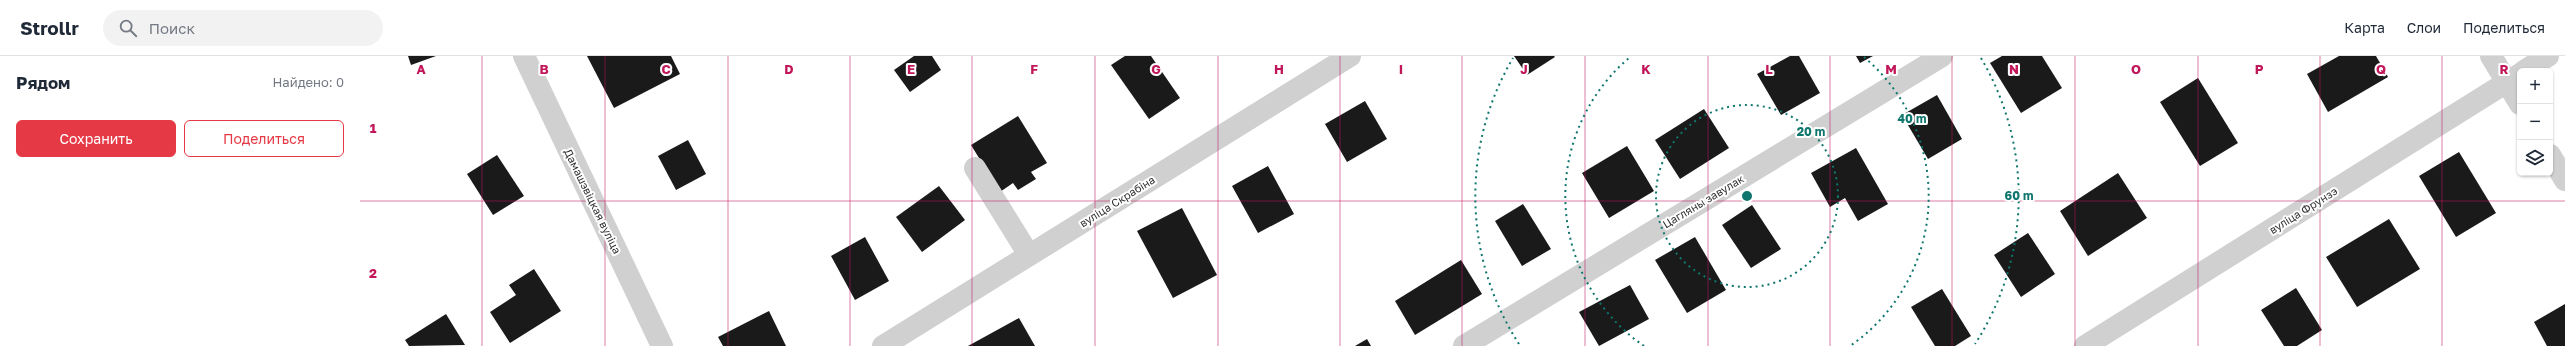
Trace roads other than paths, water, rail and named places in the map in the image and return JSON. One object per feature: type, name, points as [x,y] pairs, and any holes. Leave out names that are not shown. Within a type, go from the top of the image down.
[{"type":"street","name":"Дамашэвіцкая вуліца","points":[[524,56],[662,346]]},
{"type":"street","name":"вуліца Скрабіна","points":[[883,346],[1350,56]]},
{"type":"street","name":"Цагляны завулак","points":[[1464,346],[1942,56]]},
{"type":"street","points":[[2491,56],[2517,76]]},
{"type":"street","name":"вуліца Фрунзэ","points":[[2529,68],[2548,56]]},
{"type":"street","name":"вуліца Фрунзэ","points":[[2085,346],[2517,76]]},
{"type":"street","points":[[2553,160],[2565,180]]},
{"type":"street","points":[[975,168],[1030,255]]}]
